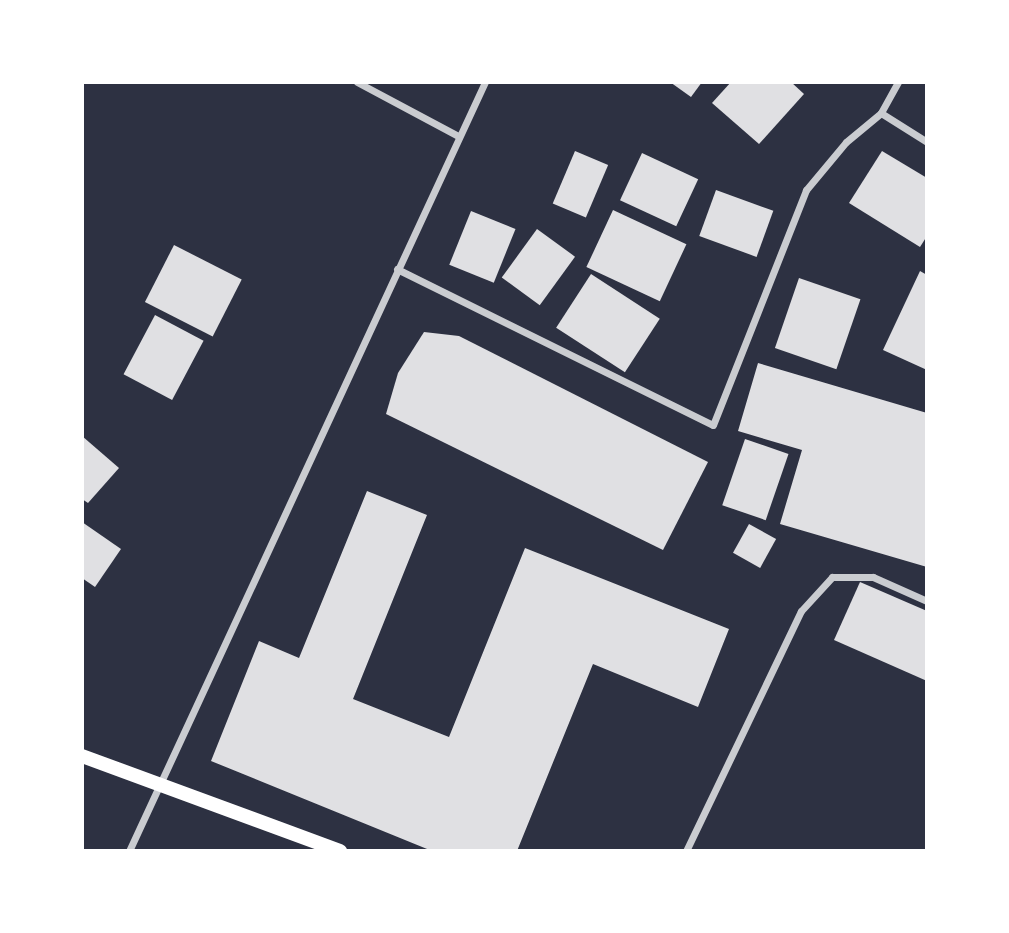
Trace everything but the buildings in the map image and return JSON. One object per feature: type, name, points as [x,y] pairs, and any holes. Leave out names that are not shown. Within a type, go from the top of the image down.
[{"type":"main road","points":[[82,756],[340,851]]},
{"type":"street","points":[[357,82],[458,135]]},
{"type":"street","points":[[130,851],[458,135],[485,82]]},
{"type":"street","points":[[397,269],[713,425],[806,190],[846,142],[881,113],[898,82]]},
{"type":"street","points":[[881,113],[927,142]]},
{"type":"street","points":[[686,851],[801,611],[832,577],[873,577],[927,601]]}]
